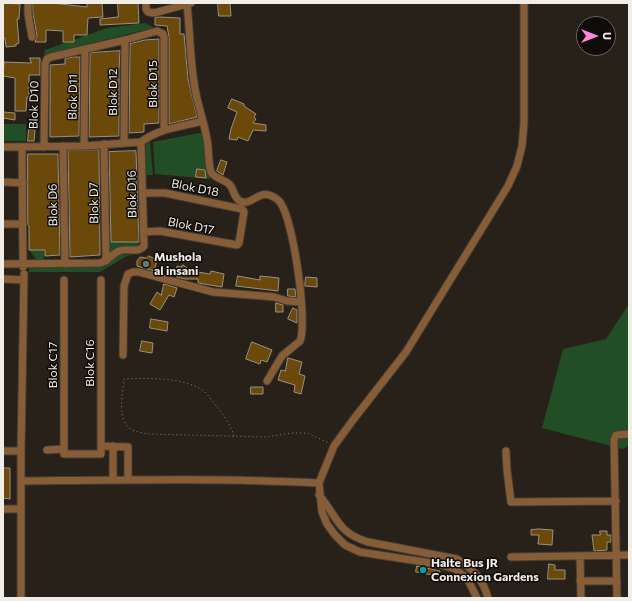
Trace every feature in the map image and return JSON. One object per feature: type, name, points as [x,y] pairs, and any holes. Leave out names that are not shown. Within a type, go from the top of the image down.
[{"type":"street","points":[[28,3],[28,14],[32,37]]},
{"type":"street","points":[[146,3],[146,9],[148,12],[154,13],[189,4],[195,88],[207,139],[210,170],[214,176],[232,187],[235,196],[241,202],[247,202],[265,194],[272,195],[279,200],[285,210],[297,257],[303,324],[302,337],[300,341],[282,356],[267,381]]},
{"type":"street","points":[[477,598],[466,578],[455,569],[437,564],[360,552],[345,545],[327,524],[322,512],[319,483],[334,446],[406,352],[508,186],[517,166],[522,146],[524,123],[524,3]]},
{"type":"street","name":"Blok D15","points":[[125,40],[157,31],[163,34],[164,130]]},
{"type":"street","points":[[85,49],[125,40]]},
{"type":"street","name":"Blok D12","points":[[124,143],[125,40]]},
{"type":"street","name":"Blok D10","points":[[44,147],[45,64],[47,59],[85,49]]},
{"type":"street","name":"Blok D11","points":[[84,146],[85,49]]},
{"type":"street","points":[[3,147],[84,146],[141,142],[149,136],[164,130],[199,122]]},
{"type":"street","name":"Blok D16","points":[[106,261],[118,251],[127,249],[137,250],[144,246],[141,142]]},
{"type":"street","name":"Blok D7","points":[[104,144],[106,261]]},
{"type":"street","name":"Blok D6","points":[[62,146],[65,264]]},
{"type":"street","points":[[21,598],[23,271],[22,147]]},
{"type":"street","points":[[3,182],[22,182]]},
{"type":"street","name":"Blok D18","points":[[143,193],[165,193],[242,209],[244,212],[239,243],[235,245]]},
{"type":"street","points":[[3,224],[23,224]]},
{"type":"street","name":"Blok D17","points":[[143,232],[160,231],[235,245]]},
{"type":"street","points":[[3,279],[23,271],[65,264],[100,263],[106,261]]},
{"type":"street","points":[[3,264],[23,271]]},
{"type":"street","points":[[123,356],[124,286],[128,274],[133,272],[146,273],[213,292],[274,297],[287,301],[301,302]]},
{"type":"street","name":"Blok C17","points":[[64,280],[64,450]]},
{"type":"street","name":"Blok C16","points":[[101,280],[101,446]]},
{"type":"street","points":[[617,598],[614,440],[616,435],[629,434]]},
{"type":"street","points":[[47,450],[64,450],[64,454],[101,454],[101,446],[128,447],[128,480]]},
{"type":"street","points":[[113,446],[113,480]]},
{"type":"street","points":[[3,451],[21,451]]},
{"type":"street","points":[[506,451],[511,502],[616,501]]},
{"type":"street","points":[[22,481],[288,481],[319,483]]},
{"type":"street","points":[[319,494],[340,526],[356,539],[457,560],[466,565],[481,579],[485,586],[488,598]]},
{"type":"street","points":[[3,509],[21,509]]},
{"type":"street","points":[[511,557],[629,555]]},
{"type":"street","points":[[580,557],[581,598]]},
{"type":"street","points":[[580,581],[617,581]]},
{"type":"path","points":[[234,436],[232,429],[205,392],[188,384],[164,380],[148,378],[124,379],[122,404],[124,422],[132,430],[148,434],[266,437],[292,433],[307,433],[325,440],[334,446]]},
{"type":"green space","points":[[145,23],[153,27],[44,55],[45,50],[107,28]]},
{"type":"green space","points":[[3,124],[26,124],[26,141],[3,141]]},
{"type":"green space","points":[[209,131],[212,160],[210,179],[155,174],[153,142]]},
{"type":"green space","points":[[146,142],[150,142],[153,175],[146,175]]},
{"type":"green space","points":[[108,242],[139,242],[137,246],[119,248],[108,254]]},
{"type":"green space","points":[[44,249],[44,261],[37,260],[29,250]]},
{"type":"green space","points":[[133,254],[100,272],[29,272],[29,267],[101,266],[119,255]]},
{"type":"green space","points":[[629,304],[629,446],[623,449],[542,428],[563,349],[606,339]]},
{"type":"building","points":[[3,3],[20,4],[19,19],[17,19],[19,43],[16,44],[16,46],[6,47],[5,38],[3,38]]},
{"type":"building","points":[[33,3],[52,3],[87,7],[87,3],[102,3],[103,17],[88,18],[87,35],[74,35],[74,42],[63,42],[63,31],[46,30],[46,42],[35,42],[37,36],[33,14]]},
{"type":"building","points":[[118,3],[138,3],[139,23],[100,25],[100,19],[118,17]]},
{"type":"building","points":[[218,3],[230,3],[231,16],[219,16]]},
{"type":"building","points":[[155,18],[180,18],[180,34],[184,34],[188,79],[197,117],[169,124],[169,37],[167,26],[155,25]]},
{"type":"building","points":[[159,39],[159,123],[144,124],[144,132],[129,133],[130,44],[145,40]]},
{"type":"building","points":[[120,51],[119,136],[89,137],[90,53]]},
{"type":"building","points":[[80,57],[79,136],[50,137],[50,65],[65,64],[65,59]]},
{"type":"building","points":[[30,58],[40,58],[40,75],[29,75],[29,97],[27,97],[26,111],[15,111],[15,78],[3,76],[4,62],[31,63]]},
{"type":"building","points":[[232,99],[244,104],[244,106],[256,114],[254,117],[256,119],[253,123],[266,125],[266,131],[253,130],[248,141],[238,137],[237,140],[229,139],[237,112],[228,108]]},
{"type":"building","points":[[3,112],[15,113],[15,120],[3,118]]},
{"type":"building","points":[[29,129],[35,130],[34,141],[28,141]]},
{"type":"building","points":[[99,150],[100,255],[70,257],[68,151]]},
{"type":"building","points":[[136,151],[139,242],[111,242],[109,152]]},
{"type":"building","points":[[28,154],[58,154],[60,255],[45,256],[45,250],[29,250]]},
{"type":"building","points":[[221,160],[227,162],[223,175],[217,171]]},
{"type":"building","points":[[197,169],[205,170],[206,178],[196,177]]},
{"type":"building","name":"Mushola al insani","points":[[149,256],[157,260],[154,271],[137,266],[137,261],[140,257],[146,258]]},
{"type":"building","points":[[183,265],[191,271],[210,274],[211,271],[224,274],[222,287],[198,283],[198,279],[176,277],[177,266],[181,267]]},
{"type":"building","points":[[238,276],[260,280],[260,276],[279,278],[278,291],[236,286]]},
{"type":"building","points":[[306,277],[317,278],[317,287],[305,286]]},
{"type":"building","points":[[164,284],[177,288],[174,297],[169,295],[160,310],[150,304],[157,292],[161,295]]},
{"type":"building","points":[[288,289],[295,289],[296,297],[288,296]]},
{"type":"building","points":[[276,303],[283,305],[283,312],[276,312]]},
{"type":"building","points":[[293,308],[297,310],[297,323],[288,319]]},
{"type":"building","points":[[151,319],[168,322],[167,331],[150,328]]},
{"type":"building","points":[[142,341],[153,343],[152,353],[140,351]]},
{"type":"building","points":[[252,342],[272,350],[267,362],[261,360],[260,364],[246,359]]},
{"type":"building","points":[[288,358],[302,362],[299,374],[305,376],[301,394],[294,392],[295,385],[278,380],[281,370],[285,371]]},
{"type":"building","points":[[251,387],[263,387],[263,394],[251,394]]},
{"type":"building","points":[[3,468],[10,468],[10,499],[3,498]]},
{"type":"building","points":[[531,530],[553,530],[552,545],[538,544],[539,535],[531,535]]},
{"type":"building","points":[[600,531],[607,531],[607,535],[611,535],[611,542],[607,542],[607,550],[594,551],[592,535],[600,535]]},
{"type":"building","points":[[549,564],[555,565],[555,570],[565,570],[565,579],[548,579]]},
{"type":"building","name":"Halte Bus JR Connexion Gardens","points":[[417,566],[440,571],[439,576],[416,572]]},
{"type":"place","name":"Mushola al insani","points":[[146,264]]},
{"type":"place","name":"Halte Bus JR Connexion Gardens","points":[[423,570]]}]
